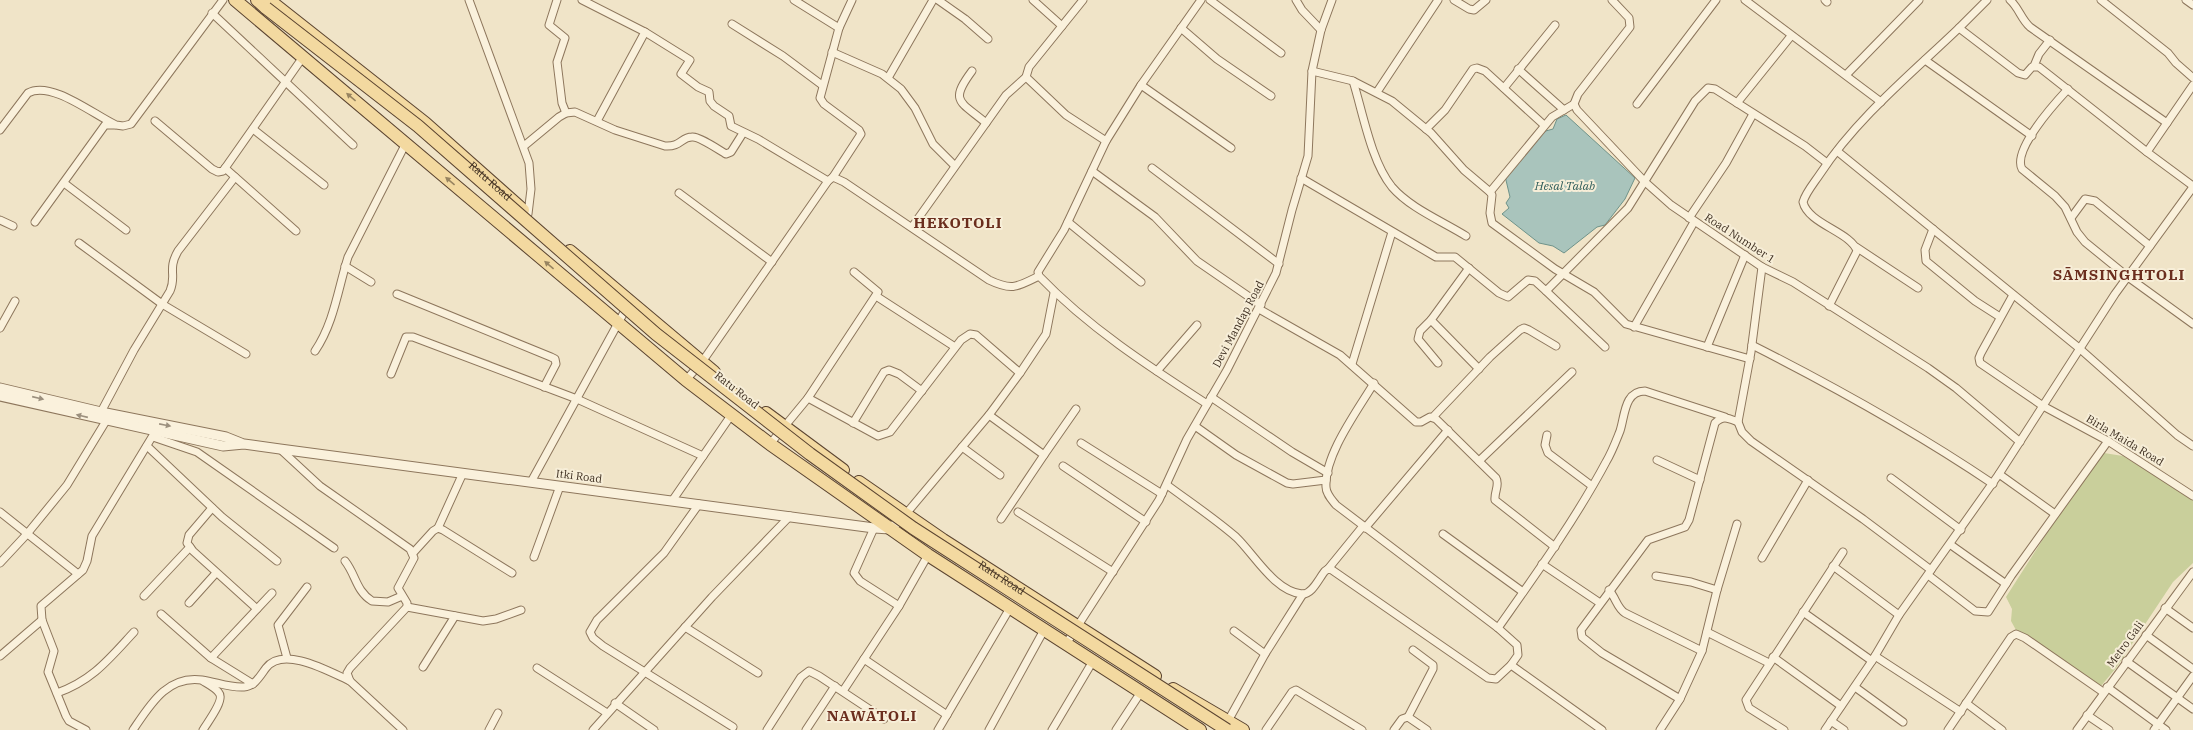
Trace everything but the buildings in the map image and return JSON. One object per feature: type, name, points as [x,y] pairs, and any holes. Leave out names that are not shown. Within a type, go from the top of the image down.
[{"type":"main road","name":"Ratu Road","points":[[235,0],[686,380],[770,444],[928,555],[1200,730]]},
{"type":"main road","points":[[242,0],[264,5],[418,126],[656,334],[810,454],[913,528],[1228,726]]},
{"type":"main road","name":"Ratu Road","points":[[264,5],[425,123],[630,303],[702,362],[905,515],[1228,726],[1243,730]]},
{"type":"main road","points":[[264,5],[651,340],[805,461],[908,535],[1212,730]]},
{"type":"street","points":[[36,222],[105,125],[123,126],[131,124],[223,0]]},
{"type":"street","points":[[469,0],[486,51],[524,146],[531,179],[528,214]]},
{"type":"street","points":[[557,0],[549,25],[565,38],[557,62],[562,103],[566,112]]},
{"type":"street","points":[[582,0],[644,32],[690,60],[681,74],[698,87],[709,92],[710,101],[714,106],[729,116],[731,126],[831,179],[844,182],[998,284],[1010,288],[1017,287],[1038,276]]},
{"type":"street","points":[[794,0],[838,28]]},
{"type":"street","points":[[686,380],[702,362],[861,134],[859,130],[824,104],[820,98],[822,85],[838,28],[852,0]]},
{"type":"street","points":[[888,78],[933,0]]},
{"type":"street","points":[[938,0],[965,19],[988,40]]},
{"type":"street","points":[[912,227],[954,165],[1006,95],[1026,77],[1028,68],[1083,0]]},
{"type":"street","points":[[1201,0],[1141,85],[1106,141],[1068,222],[1054,247],[1039,267],[1038,276],[1054,293],[1130,353],[1207,404]]},
{"type":"street","points":[[1210,0],[1281,53]]},
{"type":"street","points":[[1296,0],[1302,10],[1321,30]]},
{"type":"street","name":"Devi Mandap Road","points":[[1066,644],[1146,522],[1162,494],[1195,426],[1260,307],[1279,264],[1285,236],[1310,146],[1312,71],[1321,30],[1332,0]]},
{"type":"street","points":[[1377,92],[1438,0]]},
{"type":"street","points":[[1454,0],[1469,10],[1474,10],[1486,0]]},
{"type":"street","points":[[1490,192],[1544,125],[1552,117],[1574,104],[1578,94],[1630,27],[1629,18],[1612,0]]},
{"type":"street","points":[[1619,7],[1625,0]]},
{"type":"street","points":[[1637,104],[1716,0]]},
{"type":"street","points":[[1745,0],[1881,102]]},
{"type":"street","points":[[1846,75],[1919,0]]},
{"type":"street","points":[[1918,288],[1856,247],[1804,208],[1803,202],[1805,196],[1827,163],[1881,102],[1987,0]]},
{"type":"street","points":[[2010,0],[2018,6],[2025,23],[2167,123]]},
{"type":"street","points":[[2101,0],[2168,53],[2176,63],[2193,78]]},
{"type":"street","points":[[2186,0],[2193,5]]},
{"type":"street","points":[[1037,2],[1062,26]]},
{"type":"street","points":[[212,13],[353,145]]},
{"type":"street","points":[[732,24],[782,56],[822,85]]},
{"type":"street","points":[[1504,88],[1555,25]]},
{"type":"street","points":[[1181,28],[1217,59],[1271,96]]},
{"type":"street","points":[[1959,28],[2018,73],[2025,75],[2034,66],[2039,54],[2050,40]]},
{"type":"street","points":[[597,121],[644,32]]},
{"type":"street","points":[[1737,103],[1791,36]]},
{"type":"street","points":[[832,52],[888,78],[907,95],[933,144],[954,165]]},
{"type":"street","points":[[155,121],[212,169],[218,172],[225,168],[303,57]]},
{"type":"street","points":[[1925,60],[2032,136]]},
{"type":"street","points":[[1825,730],[1874,658],[1900,615],[1929,572],[1951,545],[2000,474],[2079,348],[2193,187],[2068,89],[2039,67],[2034,66]]},
{"type":"street","points":[[1426,129],[1445,110],[1473,69],[1481,69],[1544,125]]},
{"type":"street","points":[[1518,69],[1564,110]]},
{"type":"street","points":[[972,71],[960,86],[958,92],[959,98],[986,123]]},
{"type":"street","points":[[1312,71],[1353,81],[1377,92],[1426,129],[1464,170],[1490,192],[1492,195],[1490,213],[1492,223],[1563,273],[1594,292],[1622,321],[1634,327],[1750,359]]},
{"type":"street","points":[[1026,77],[1066,115],[1106,141]]},
{"type":"street","points":[[1353,81],[1374,152],[1391,186],[1412,204],[1466,236]]},
{"type":"street","points":[[1141,85],[1231,148]]},
{"type":"street","points":[[2147,152],[2193,85]]},
{"type":"street","points":[[1546,291],[1617,221],[1628,208],[1703,91],[1708,88],[1715,89],[1805,146],[1827,163]]},
{"type":"street","points":[[0,130],[28,93],[34,90],[43,89],[60,94],[116,125]]},
{"type":"street","points":[[2068,89],[2042,117],[2020,158],[2020,165],[2022,169],[2055,196],[2071,218],[2085,242],[2128,277],[2193,324]]},
{"type":"street","name":"Road Number 1","points":[[1574,104],[1577,110],[1644,181],[1692,220],[1762,267],[1793,282],[1945,380],[2020,442]]},
{"type":"street","points":[[524,146],[566,112],[576,112],[626,134],[665,146],[674,146],[691,136],[726,154],[732,152],[743,133]]},
{"type":"street","points":[[1634,327],[1692,220],[1753,114]]},
{"type":"street","points":[[253,129],[324,185]]},
{"type":"street","points":[[315,351],[323,339],[334,310],[345,266],[406,143]]},
{"type":"street","points":[[1837,151],[2079,348],[2177,435],[2193,446]]},
{"type":"street","points":[[225,168],[296,231]]},
{"type":"street","points":[[1152,168],[1279,264]]},
{"type":"street","points":[[1092,171],[1155,217],[1197,261],[1260,307],[1352,364],[1416,422],[1421,422],[1433,417],[1513,335],[1524,328],[1556,346]]},
{"type":"street","points":[[101,412],[134,350],[172,286],[172,262],[178,251],[235,177]]},
{"type":"street","points":[[1301,178],[1436,257],[1455,257],[1503,296],[1508,297],[1528,280],[1535,281],[1605,347]]},
{"type":"street","points":[[64,183],[126,230]]},
{"type":"street","points":[[679,193],[772,262]]},
{"type":"street","points":[[2071,218],[2085,199],[2095,200],[2150,246]]},
{"type":"street","points":[[0,220],[13,226]]},
{"type":"street","points":[[1068,222],[1141,282]]},
{"type":"street","points":[[1933,229],[1925,250],[1926,261],[1975,301],[2000,318],[2013,295]]},
{"type":"street","points":[[1352,364],[1392,232]]},
{"type":"street","points":[[79,244],[162,304],[246,354]]},
{"type":"street","points":[[1829,306],[1856,257],[1856,247]]},
{"type":"street","points":[[1707,347],[1745,255]]},
{"type":"street","points":[[345,266],[371,282]]},
{"type":"street","points":[[1762,267],[1750,359],[1738,422],[1742,432],[1751,441],[1808,480],[1929,572],[1975,611],[1982,613],[1990,610],[2006,584],[2055,514],[2108,442]]},
{"type":"street","points":[[1438,363],[1418,338],[1420,331],[1431,320],[1469,268]]},
{"type":"street","points":[[770,444],[808,398],[878,292],[854,272]]},
{"type":"street","points":[[890,529],[905,515],[989,416],[1020,373],[1046,334],[1054,293]]},
{"type":"street","points":[[397,294],[555,359],[556,364],[544,387]]},
{"type":"street","points":[[876,296],[955,347]]},
{"type":"street","points":[[0,328],[15,300]]},
{"type":"street","points":[[531,482],[618,322],[630,303]]},
{"type":"street","name":"Birla Maida Road","points":[[2000,318],[1981,353],[1979,358],[1980,363],[2043,406],[2108,442],[2193,496]]},
{"type":"street","points":[[1431,320],[1479,369]]},
{"type":"street","points":[[1157,371],[1197,325]]},
{"type":"street","points":[[808,398],[853,424],[878,436],[885,436],[890,432],[955,347],[967,335],[976,335],[1020,373]]},
{"type":"street","points":[[391,374],[402,344],[408,336],[577,399],[703,456]]},
{"type":"street","points":[[1752,345],[1824,381],[1928,441],[1993,484]]},
{"type":"street","points":[[853,424],[884,372],[889,370],[899,374],[922,391]]},
{"type":"street","points":[[1479,461],[1572,372]]},
{"type":"street","points":[[1328,569],[1341,575],[1488,678],[1496,679],[1511,665],[1518,655],[1518,648],[1498,628],[1364,527],[1336,505],[1329,496],[1326,488],[1327,477],[1337,447],[1374,383]]},
{"type":"street","points":[[0,388],[101,412],[226,438],[244,444]]},
{"type":"street","points":[[1498,628],[1555,546],[1592,486],[1618,437],[1629,400],[1639,391],[1645,390],[1738,422]]},
{"type":"street","points":[[1211,397],[1327,477]]},
{"type":"street","points":[[2,399],[106,421],[154,434],[222,446],[244,444]]},
{"type":"street","points":[[1001,520],[1076,409]]},
{"type":"street","points":[[672,501],[732,414]]},
{"type":"street","points":[[989,416],[1044,455]]},
{"type":"street","points":[[1433,417],[1448,430],[1497,481],[1495,500],[1555,546]]},
{"type":"street","points":[[1680,699],[1602,653],[1582,637],[1581,630],[1583,625],[1609,590],[1648,540],[1685,527],[1700,480],[1715,423],[1720,418],[1725,417]]},
{"type":"street","points":[[0,563],[27,534],[67,485],[106,421]]},
{"type":"street","points":[[1195,426],[1236,455],[1287,483],[1293,484],[1327,477]]},
{"type":"street","points":[[1167,485],[1236,538],[1281,586],[1290,591],[1303,594],[1309,592],[1448,430]]},
{"type":"street","points":[[86,730],[69,721],[48,672],[54,651],[53,644],[42,620],[40,611],[44,602],[78,574],[86,565],[92,536],[154,434]]},
{"type":"street","points":[[154,434],[188,447],[204,456],[334,548]]},
{"type":"street","points":[[1547,435],[1544,445],[1548,453],[1592,486]]},
{"type":"street","points":[[1081,442],[1162,494]]},
{"type":"street","name":"Itki Road","points":[[244,444],[890,529]]},
{"type":"street","points":[[147,446],[212,508],[277,561]]},
{"type":"street","points":[[962,447],[1000,475]]},
{"type":"street","points":[[280,449],[320,486],[410,549],[414,558],[398,584],[398,592],[407,603],[407,607]]},
{"type":"street","points":[[1657,460],[1700,480]]},
{"type":"street","points":[[1063,466],[1146,522]]},
{"type":"street","points":[[413,553],[432,531],[438,528],[463,473]]},
{"type":"street","points":[[2000,474],[2055,514]]},
{"type":"street","points":[[1891,478],[1961,530]]},
{"type":"street","points":[[1762,558],[1808,480]]},
{"type":"street","points":[[534,557],[560,486]]},
{"type":"street","points":[[699,504],[664,553],[597,620],[590,632],[593,638],[733,727]]},
{"type":"street","points":[[212,508],[187,539],[190,547],[216,573],[257,609]]},
{"type":"street","points":[[0,512],[78,574]]},
{"type":"street","points":[[1018,512],[1113,572]]},
{"type":"street","points":[[593,730],[615,703],[790,516]]},
{"type":"street","points":[[1660,730],[1680,699],[1702,651],[1717,590],[1737,524]]},
{"type":"street","points":[[438,528],[512,573]]},
{"type":"street","points":[[874,528],[854,573],[860,581],[899,606]]},
{"type":"street","points":[[1443,534],[1523,592]]},
{"type":"street","points":[[1951,545],[2006,584]]},
{"type":"street","points":[[144,596],[190,547]]},
{"type":"street","points":[[1784,730],[1746,704],[1749,693],[1843,552]]},
{"type":"street","points":[[843,691],[899,606],[928,555]]},
{"type":"street","points":[[345,561],[353,572],[358,588],[372,601],[388,602],[402,596]]},
{"type":"street","points":[[1542,564],[1600,603]]},
{"type":"street","points":[[1833,566],[1900,615]]},
{"type":"street","name":"Metro Gali","points":[[2077,730],[2126,661],[2193,572]]},
{"type":"street","points":[[189,603],[216,573]]},
{"type":"street","points":[[1656,576],[1690,582],[1717,590]]},
{"type":"street","points":[[287,658],[278,625],[307,587]]},
{"type":"street","points":[[1609,590],[1616,598],[1619,608],[1625,613],[1702,651]]},
{"type":"street","points":[[211,658],[272,592]]},
{"type":"street","points":[[1228,726],[1264,654],[1303,594]]},
{"type":"street","points":[[407,607],[488,621],[521,610]]},
{"type":"street","points":[[350,681],[347,673],[350,668],[407,607]]},
{"type":"street","points":[[938,730],[1010,608]]},
{"type":"street","points":[[2165,608],[2193,628]]},
{"type":"street","points":[[1803,612],[1960,712]]},
{"type":"street","points":[[161,614],[211,658],[253,684]]},
{"type":"street","points":[[423,667],[455,616]]},
{"type":"street","points":[[0,656],[42,620]]},
{"type":"street","points":[[685,627],[758,673]]},
{"type":"street","points":[[989,730],[1044,630]]},
{"type":"street","points":[[57,693],[70,688],[93,674],[134,632]]},
{"type":"street","points":[[1234,632],[1264,654]]},
{"type":"street","points":[[1707,632],[1771,660],[1841,706]]},
{"type":"street","points":[[1948,730],[2011,637],[2016,634],[2025,638],[2105,690],[2156,727],[2166,730]]},
{"type":"street","points":[[2146,634],[2193,669]]},
{"type":"street","points":[[1394,730],[1402,720],[1408,717],[1433,669],[1433,665],[1413,650]]},
{"type":"street","points":[[132,730],[157,697],[168,687],[186,680],[201,680],[237,687],[246,687],[253,684],[273,661],[287,658],[320,668],[350,681],[403,730]]},
{"type":"street","points":[[864,659],[947,715]]},
{"type":"street","points":[[1052,730],[1092,660]]},
{"type":"street","points":[[2126,661],[2193,710]]},
{"type":"street","points":[[1511,665],[1602,730]]},
{"type":"street","points":[[537,668],[607,714]]},
{"type":"street","points":[[768,730],[805,673],[809,671],[843,691],[884,719]]},
{"type":"street","points":[[2156,727],[2193,676]]},
{"type":"street","points":[[201,680],[219,693],[221,697],[220,703],[203,730]]},
{"type":"street","points":[[806,730],[835,686]]},
{"type":"street","points":[[1855,686],[1903,722]]},
{"type":"street","points":[[1266,730],[1292,692],[1296,690],[1362,730]]},
{"type":"street","points":[[1116,730],[1141,692]]},
{"type":"street","points":[[615,703],[654,730]]},
{"type":"street","points":[[1966,703],[2002,730]]},
{"type":"street","points":[[489,730],[498,713]]},
{"type":"street","points":[[2087,715],[2109,730]]},
{"type":"street","points":[[1408,717],[1427,730]]},
{"type":"street","points":[[1831,721],[1844,730]]},
{"type":"green space","points":[[2104,453],[2123,456],[2193,499],[2193,563],[2173,582],[2116,668],[2101,686],[2089,681],[2016,630],[2011,621],[2012,609],[2006,597],[2059,514]]},
{"type":"water","name":"Hesal Talab","points":[[1566,115],[1635,178],[1625,199],[1605,225],[1597,227],[1564,253],[1553,246],[1539,243],[1502,214],[1509,208],[1506,203],[1510,197],[1505,176],[1542,132],[1553,129],[1557,119]]},
{"type":"district","name":"HEKOTOLI","points":[[958,223]]},
{"type":"district","name":"SĀMSINGHTOLI","points":[[2119,275]]},
{"type":"district","name":"NAWĀTOLI","points":[[872,716]]}]
